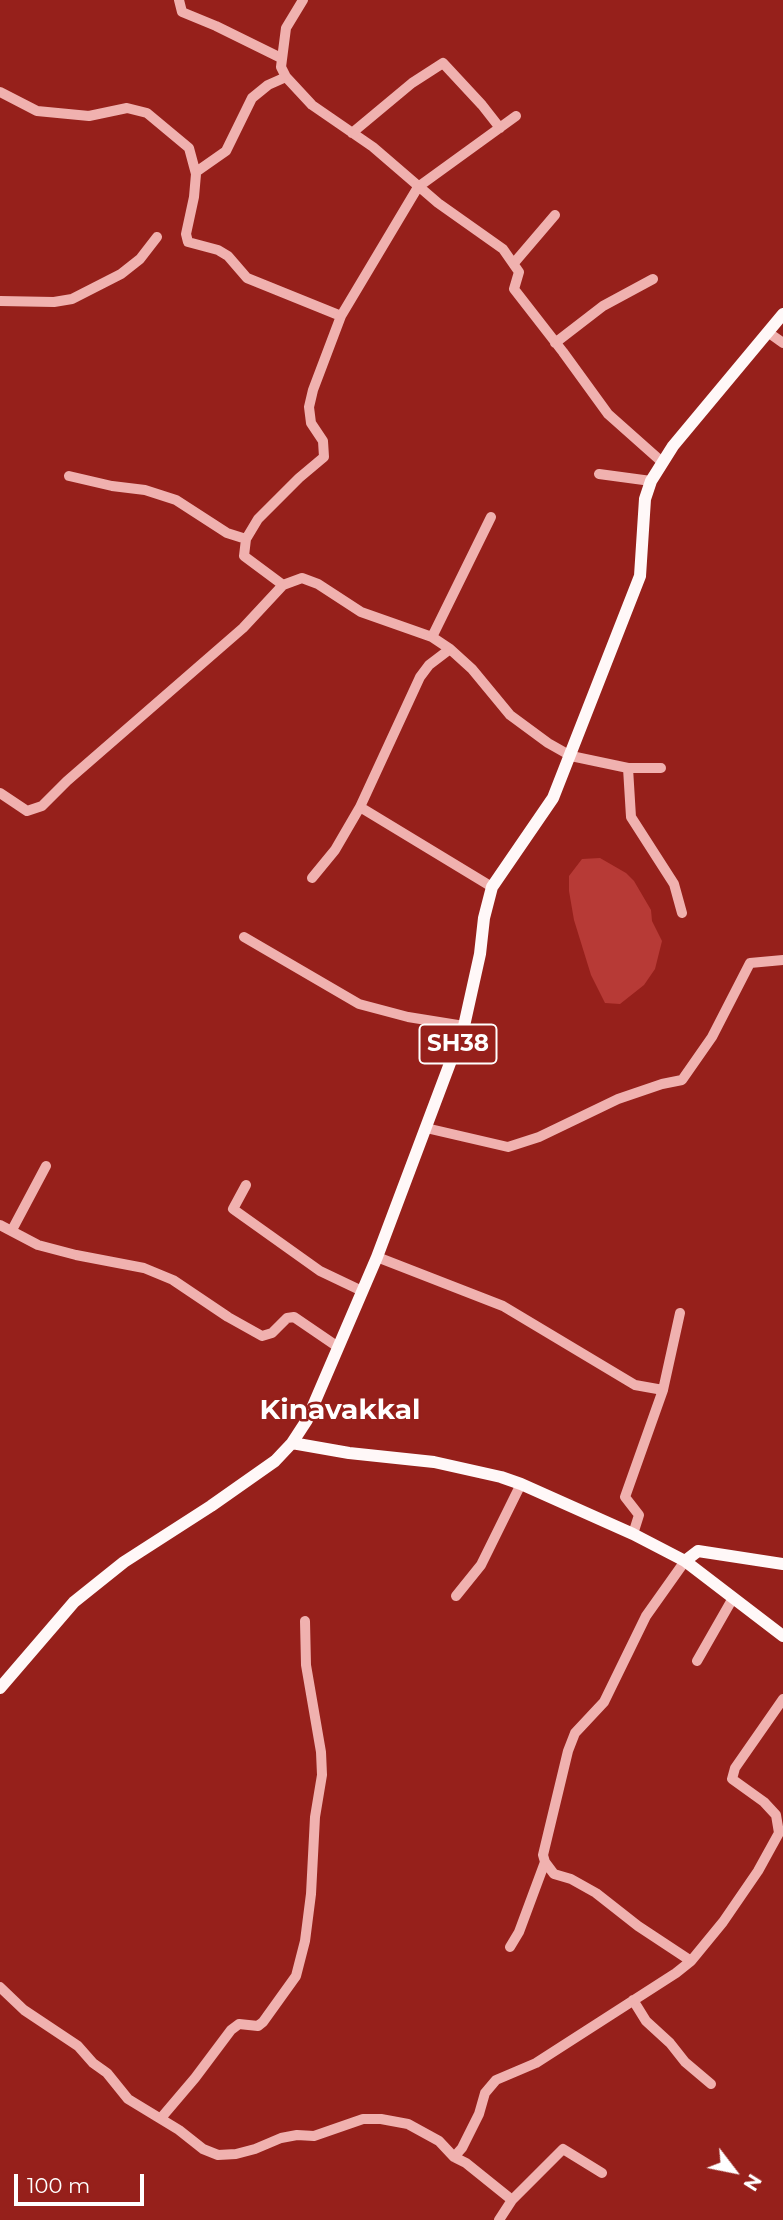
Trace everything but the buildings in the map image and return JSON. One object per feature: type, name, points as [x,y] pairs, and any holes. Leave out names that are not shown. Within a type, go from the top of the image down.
[{"type":"main road","name":"SH38","points":[[0,1688],[74,1602],[124,1562],[275,1461],[292,1443],[307,1420],[377,1257],[464,1026],[492,887],[553,798],[640,576],[650,481],[662,461],[783,314]]},
{"type":"main road","points":[[292,1443],[349,1453],[434,1461],[521,1484],[633,1534],[685,1561],[783,1636]]},
{"type":"main road","points":[[685,1561],[698,1551],[783,1564]]},
{"type":"street","points":[[178,0],[183,12],[282,58]]},
{"type":"street","points":[[303,0],[286,28],[281,67],[286,77],[312,104],[373,147],[418,187],[503,248],[519,272],[514,289],[608,415],[662,461]]},
{"type":"street","points":[[352,133],[412,83],[443,63],[500,128]]},
{"type":"street","points":[[196,172],[226,150],[252,98],[268,85],[286,77]]},
{"type":"street","points":[[0,92],[37,111],[89,116],[127,108],[147,113],[189,148],[196,172],[186,234],[188,242],[218,250],[228,256],[247,278],[341,316]]},
{"type":"street","points":[[284,585],[244,556],[246,539],[258,519],[324,457],[323,441],[311,424],[309,407],[341,316],[418,187],[516,116]]},
{"type":"street","points":[[514,263],[555,215]]},
{"type":"street","points":[[0,301],[54,302],[72,299],[121,274],[140,259],[157,237]]},
{"type":"street","points":[[555,343],[603,306],[653,279]]},
{"type":"street","points":[[769,333],[783,343]]},
{"type":"street","points":[[599,474],[650,481]]},
{"type":"street","points":[[69,476],[145,490],[176,500],[227,533],[246,539]]},
{"type":"street","points":[[432,637],[491,517]]},
{"type":"street","points":[[0,793],[27,811],[42,806],[66,781],[243,628],[284,585],[302,578],[318,584],[362,612],[432,637],[471,668],[510,715],[571,756],[628,768],[661,768]]},
{"type":"street","points":[[312,877],[335,850],[359,807],[420,677],[429,665],[450,649]]},
{"type":"street","points":[[628,768],[631,817],[674,884],[682,913]]},
{"type":"street","points":[[359,807],[492,887]]},
{"type":"street","points":[[244,937],[359,1004],[408,1017],[464,1026]]},
{"type":"street","points":[[426,1128],[508,1147],[539,1136],[618,1099],[682,1080],[712,1037],[750,963],[783,960]]},
{"type":"street","points":[[12,1230],[46,1166]]},
{"type":"street","points":[[246,1185],[233,1209],[320,1271],[362,1291]]},
{"type":"street","points":[[0,1225],[38,1245],[144,1268],[163,1276],[261,1336],[272,1333],[287,1318],[294,1317],[338,1347]]},
{"type":"street","points":[[377,1257],[503,1306],[635,1385],[663,1390]]},
{"type":"street","points":[[633,1534],[639,1515],[624,1504],[663,1390],[680,1312]]},
{"type":"street","points":[[456,1596],[481,1565],[521,1484]]},
{"type":"street","points":[[510,1947],[519,1932],[545,1862],[544,1855],[568,1751],[575,1733],[604,1702],[646,1616],[685,1561]]},
{"type":"street","points":[[697,1661],[733,1598]]},
{"type":"street","points":[[161,2118],[231,2030],[239,2024],[258,2026],[263,2022],[296,1976],[306,1930],[315,1817],[322,1775],[321,1752],[306,1665],[305,1620]]},
{"type":"street","points":[[454,2157],[462,2148],[479,2114],[485,2093],[496,2080],[536,2063],[691,1961],[730,1912],[758,1871],[779,1833],[776,1815],[732,1779],[735,1769],[783,1699]]},
{"type":"street","points":[[545,1862],[554,1874],[596,1893],[638,1926],[691,1961]]},
{"type":"street","points":[[0,1987],[24,2010],[78,2046],[93,2063],[107,2073],[128,2099],[161,2118],[203,2149],[218,2155],[236,2154],[281,2138],[314,2136],[354,2122],[374,2119],[408,2124],[426,2132],[454,2157],[466,2163],[512,2200]]},
{"type":"street","points":[[633,2000],[646,2021],[670,2043],[685,2062],[711,2084]]},
{"type":"street","points":[[499,2220],[512,2200],[563,2149],[602,2173]]},
{"type":"shaded area","points":[[600,858],[626,873],[634,881],[651,910],[652,921],[662,941],[655,969],[644,985],[620,1004],[605,1003],[591,975],[574,920],[569,891],[569,876],[582,859]]},
{"type":"district","name":"Kinavakkal","points":[[340,1411]]}]
